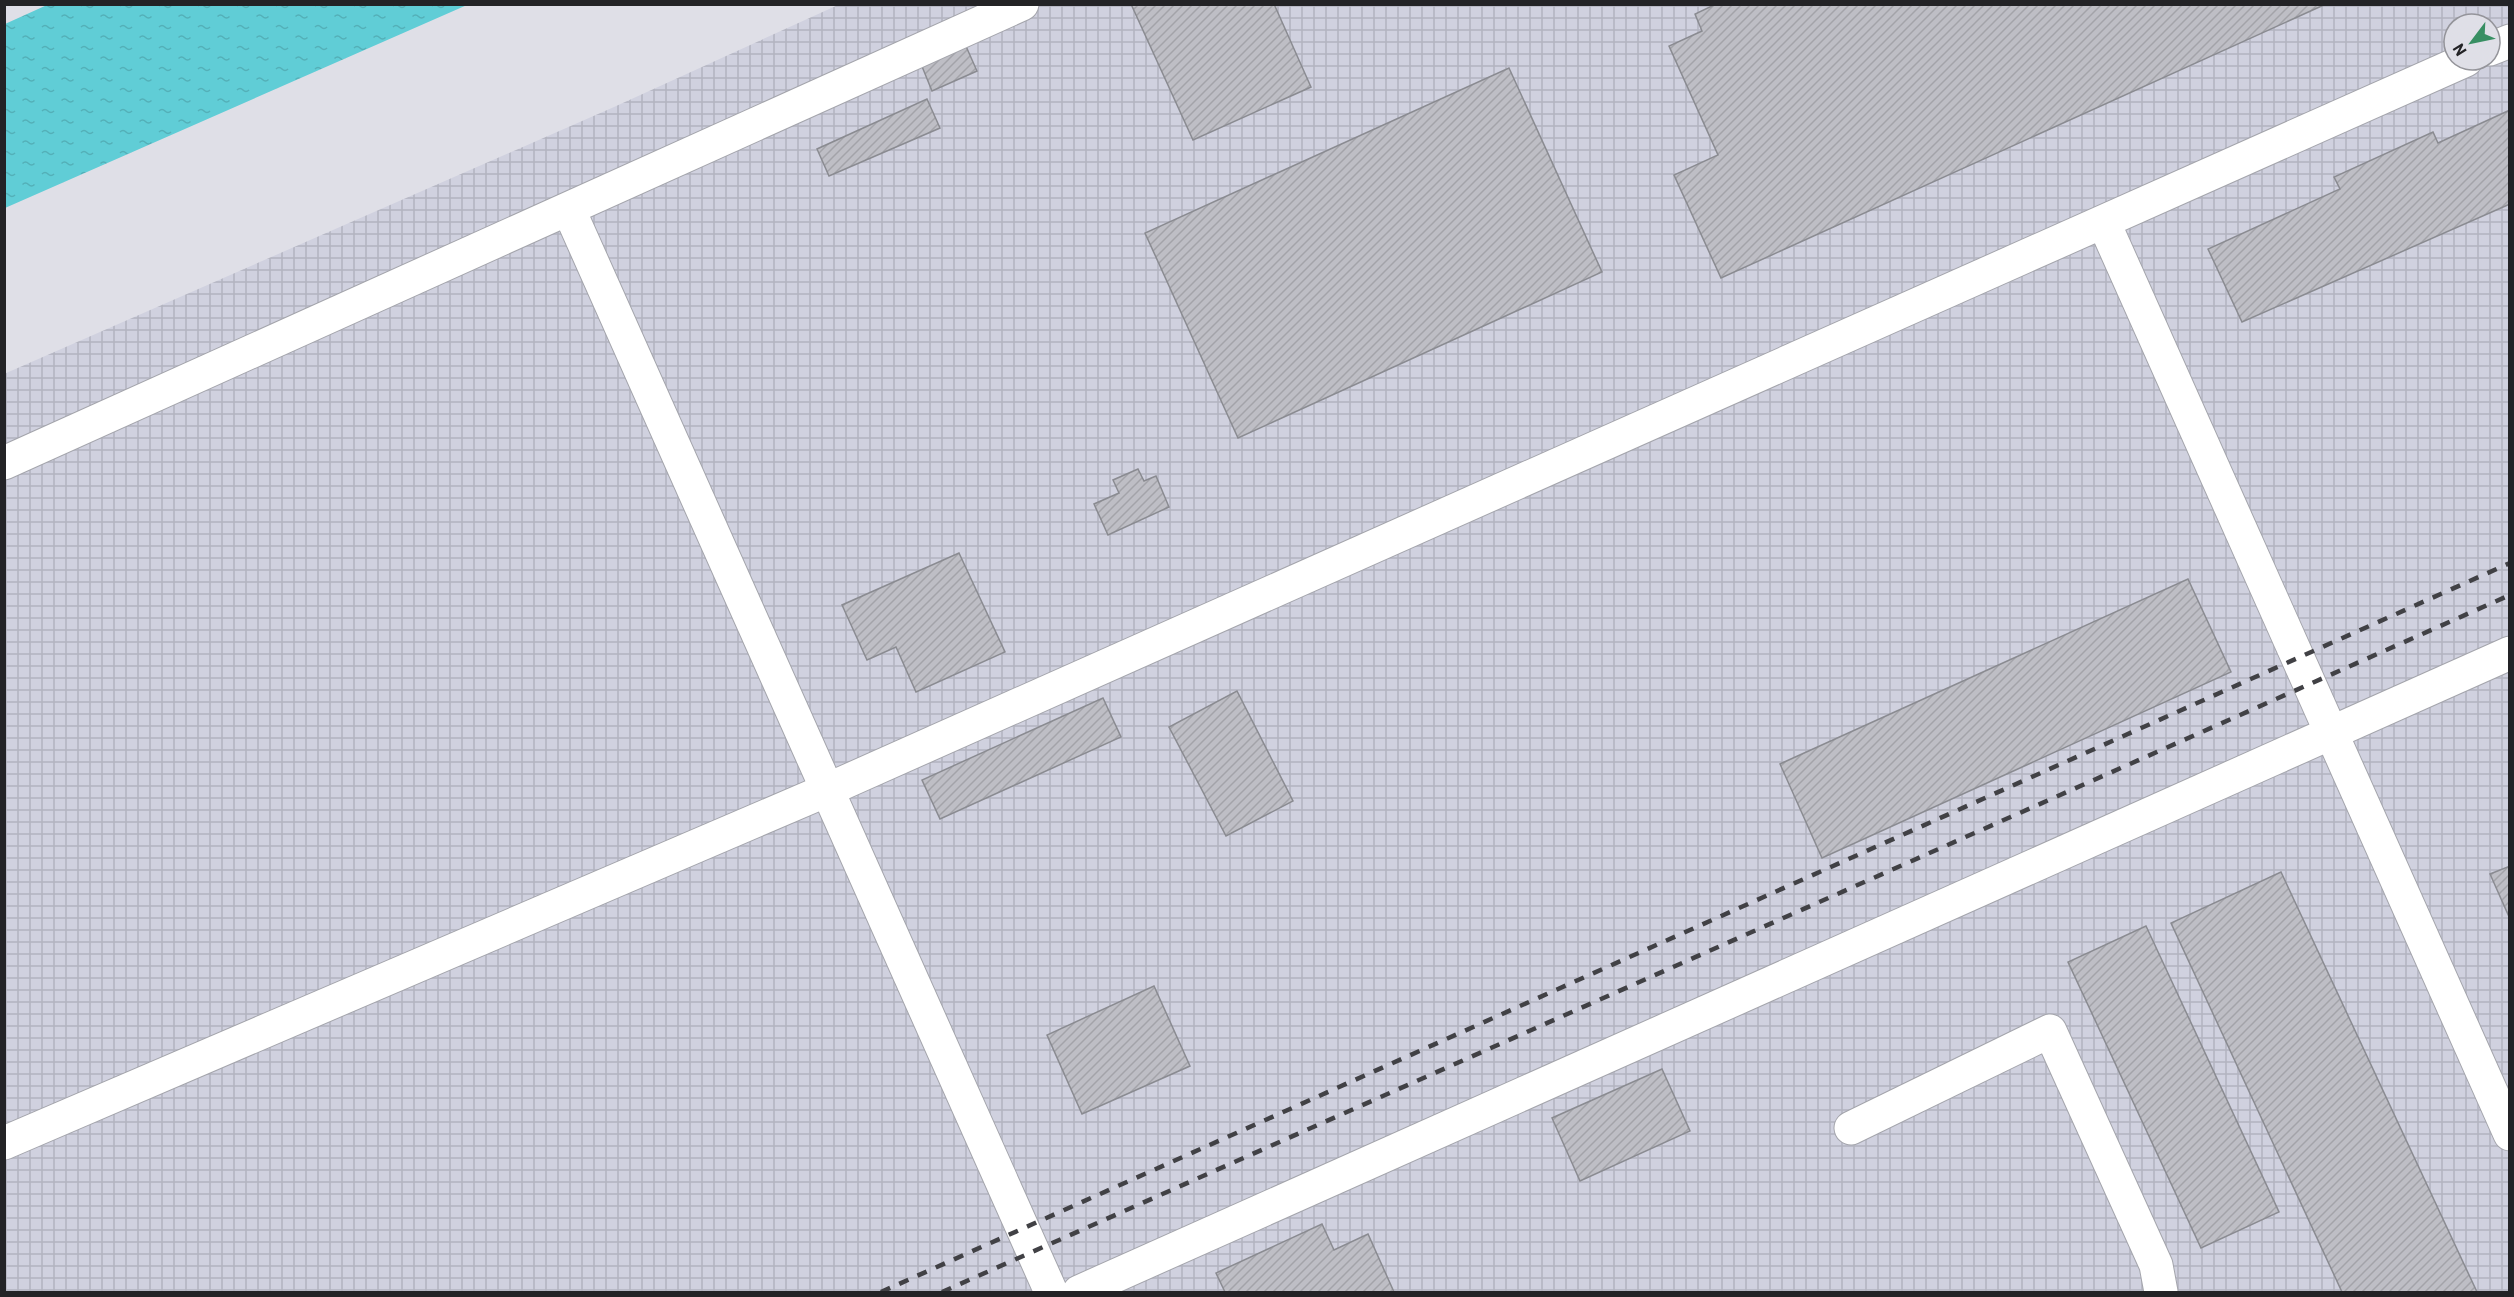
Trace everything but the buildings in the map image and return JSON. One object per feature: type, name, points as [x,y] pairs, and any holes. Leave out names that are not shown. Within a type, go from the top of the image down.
[{"type":"lane","points":[[4,463],[1022,4]]},
{"type":"lane","points":[[4,1143],[827,790],[2442,71]]},
{"type":"lane","points":[[569,210],[1051,1293]]},
{"type":"lane","points":[[2104,223],[2510,1134]]},
{"type":"lane","points":[[1079,1293],[2510,653]]},
{"type":"lane","points":[[1851,1128],[2050,1031],[2156,1265],[2161,1293]]},
{"type":"shaded area","points":[[838,5],[2509,5],[2509,1292],[5,1292],[4,374],[614,107]]},
{"type":"water","points":[[47,5],[467,5],[5,208],[5,24]]},
{"type":"railway","points":[[881,1292],[2510,563]]},
{"type":"railway","points":[[942,1292],[2510,595]]}]
